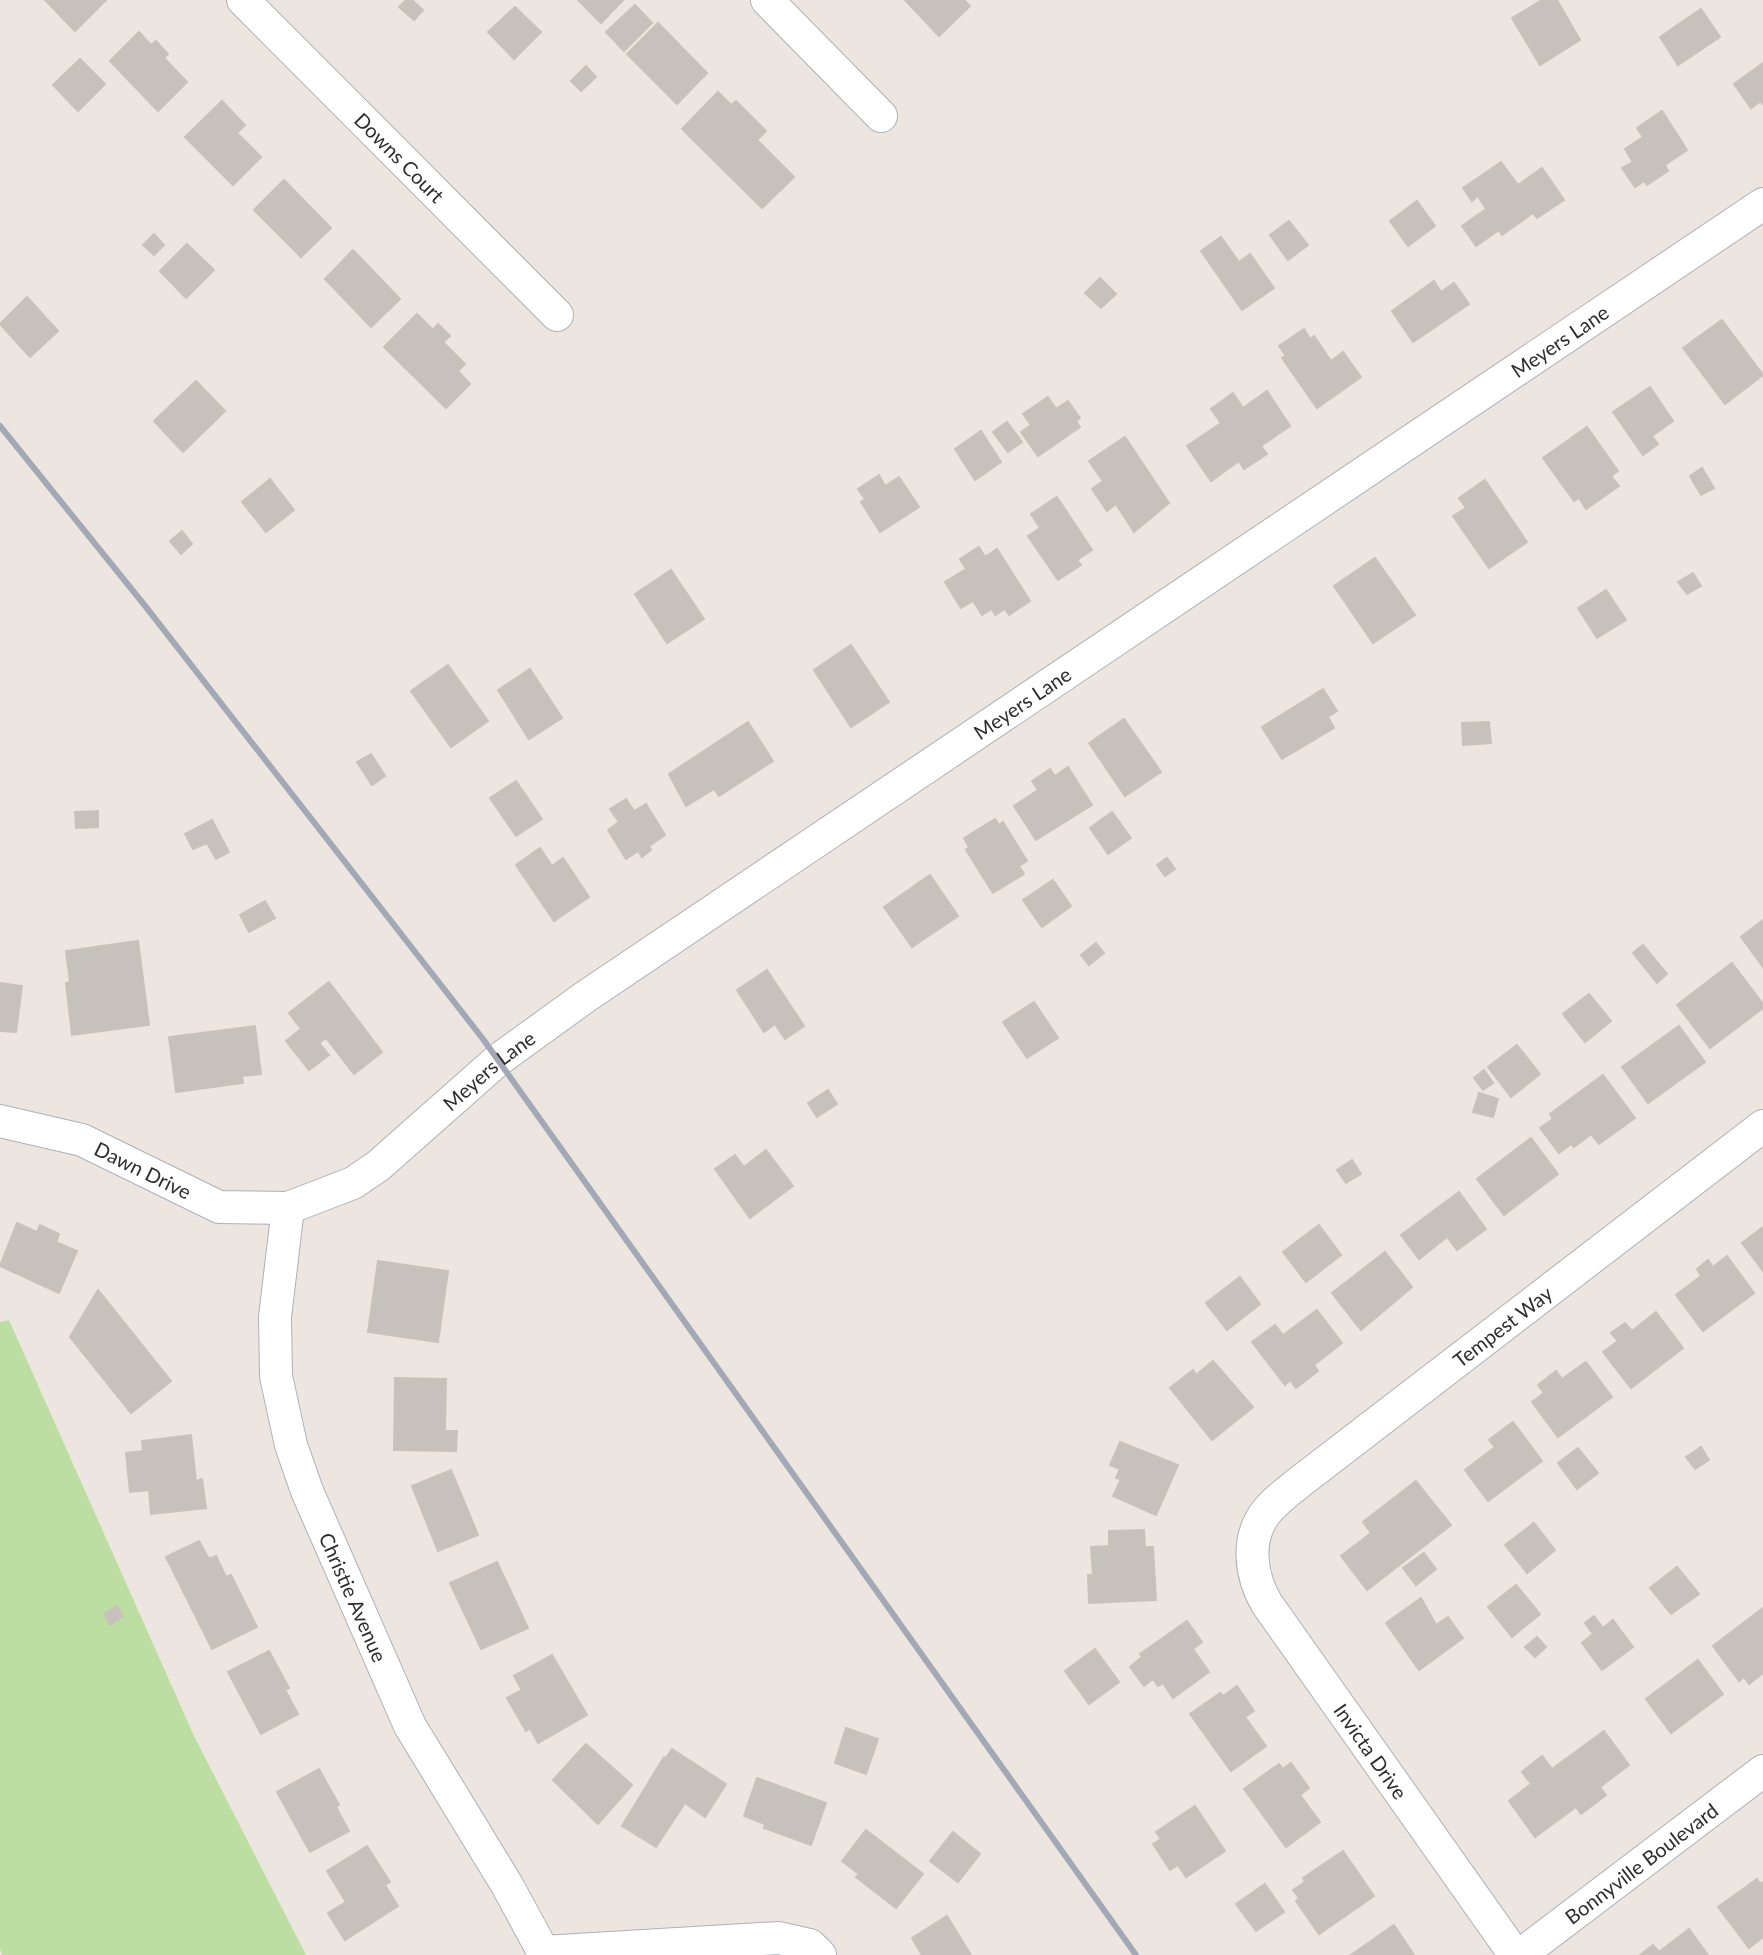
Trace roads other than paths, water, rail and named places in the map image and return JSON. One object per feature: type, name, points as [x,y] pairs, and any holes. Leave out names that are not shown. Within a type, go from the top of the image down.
[{"type":"street","name":"Downs Court","points":[[243,0],[557,315]]},
{"type":"street","points":[[767,0],[881,116]]},
{"type":"street","name":"Meyers Lane","points":[[288,1208],[353,1183],[378,1166],[498,1060],[585,997],[1763,204]]},
{"type":"street","name":"Dawn Drive","points":[[0,1121],[82,1140],[219,1207],[288,1208]]},
{"type":"street","name":"Tempest Way","points":[[1254,1537],[1269,1507],[1301,1481],[1763,1126]]},
{"type":"street","name":"Christie Avenue","points":[[288,1208],[275,1317],[276,1376],[281,1409],[299,1468],[370,1640],[410,1726],[507,1885],[544,1953],[779,1938],[810,1945],[820,1955]]},
{"type":"street","name":"Invicta Drive","points":[[1254,1537],[1254,1577],[1267,1604],[1518,1955]]},
{"type":"street","name":"Bonnyville Boulevard","points":[[1518,1955],[1763,1771]]},
{"type":"railway","points":[[0,426],[146,607],[483,1039],[1136,1955]]}]
